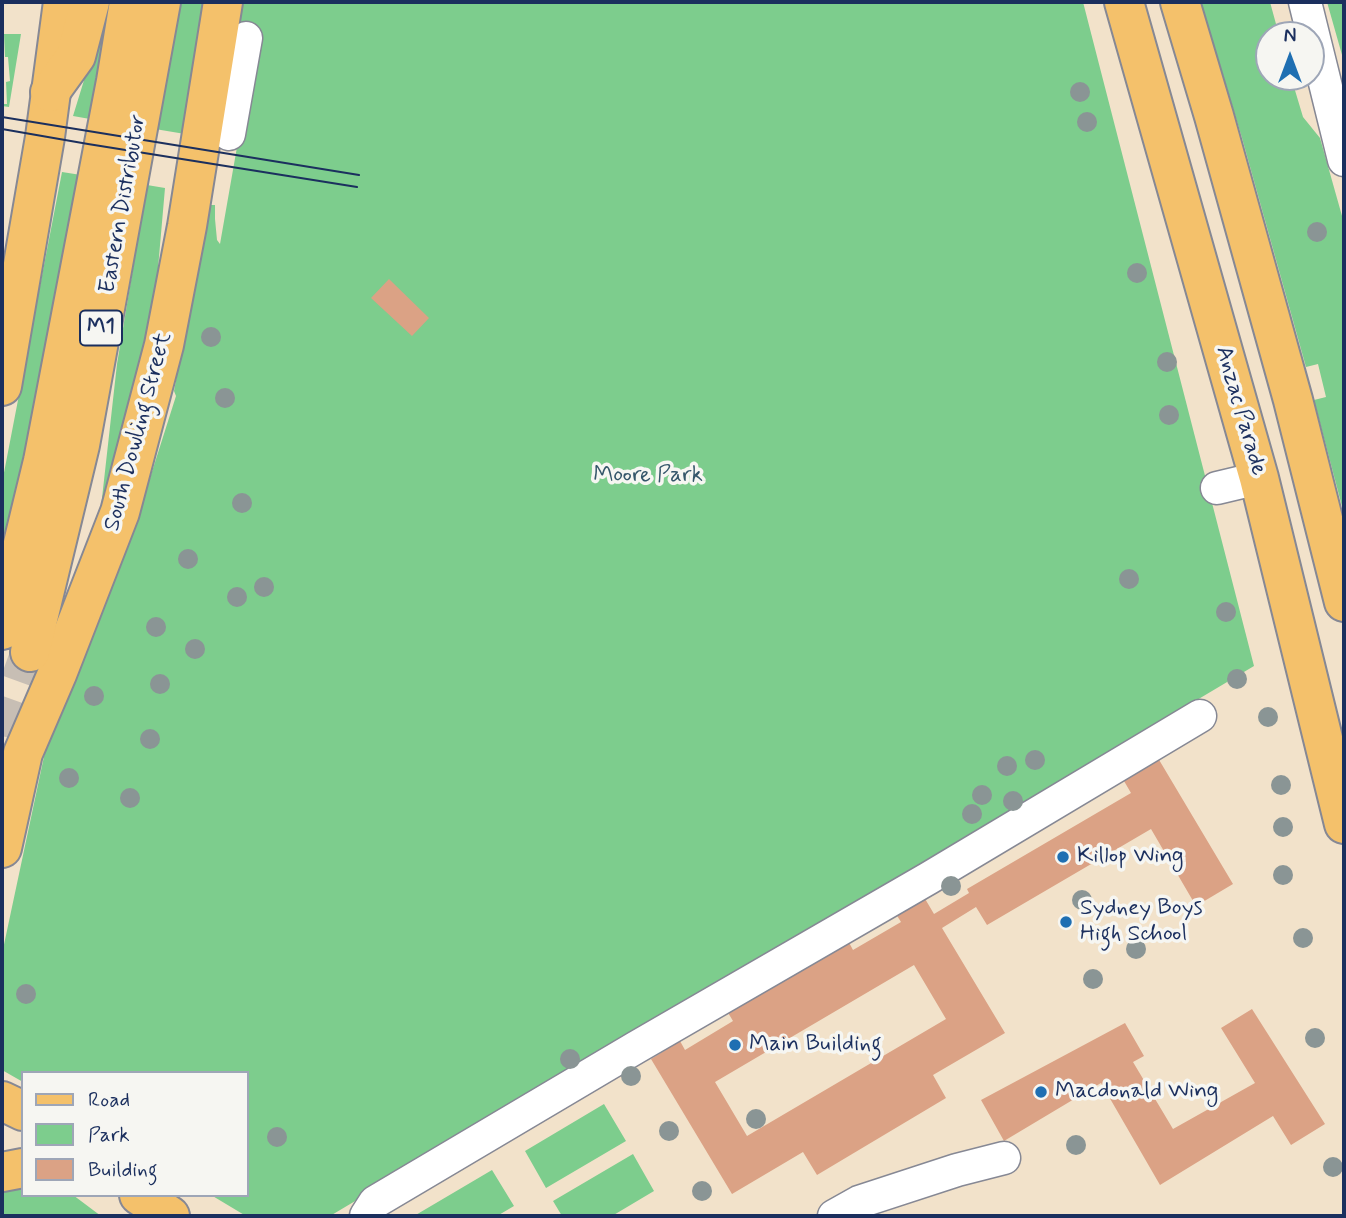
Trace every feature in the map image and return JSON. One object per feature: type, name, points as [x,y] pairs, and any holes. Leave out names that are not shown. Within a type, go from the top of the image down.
[{"type":"main road","points":[[2,386],[45,137],[63,2]]},
{"type":"main road","points":[[50,92],[76,56],[90,2]]},
{"type":"main road","name":"Eastern Distributor","points":[[16,641],[43,461],[130,2]]},
{"type":"main road","name":"Eastern Distributor","points":[[16,641],[80,445],[161,2]]},
{"type":"main road","name":"South Dowling Street","points":[[2,848],[23,753],[120,512],[164,345],[187,226],[223,88],[223,2]]},
{"type":"main road","name":"Anzac Parade","points":[[1124,2],[1259,478],[1344,824]]},
{"type":"main road","points":[[1180,2],[1290,387],[1344,602]]},
{"type":"main road","points":[[2,1101],[21,1110]]},
{"type":"main road","points":[[2,1172],[21,1168]]},
{"type":"main road","points":[[142,1197],[170,1216]]},
{"type":"lane","points":[[1305,2],[1344,160]]},
{"type":"lane","points":[[229,134],[223,88],[246,38]]},
{"type":"lane","points":[[1217,488],[1259,478]]},
{"type":"lane","points":[[366,1216],[375,1202],[1200,716]]},
{"type":"lane","points":[[834,1216],[859,1202],[957,1170],[1004,1158]]},
{"type":"green space","points":[[100,2],[110,2],[90,119],[73,116],[85,77]]},
{"type":"green space","points":[[178,2],[207,2],[185,134],[155,129]]},
{"type":"green space","name":"Moore Park","points":[[240,2],[1083,2],[1254,666],[330,1216],[246,1216],[214,1197],[248,1197],[248,1071],[21,1071],[21,1081],[2,1070],[2,954],[49,733],[143,500],[176,396],[174,391],[209,205],[215,205],[217,240],[220,244],[257,33],[236,29]]},
{"type":"green space","points":[[1201,2],[1270,2],[1275,21],[1255,21],[1255,91],[1295,91],[1303,117],[1320,138],[1344,223],[1344,514],[1314,400],[1326,397],[1318,364],[1306,367]]},
{"type":"green space","points":[[1327,2],[1344,2],[1344,62]]},
{"type":"green space","points":[[4,34],[21,34],[9,107],[2,106],[7,104],[6,82],[10,81]]},
{"type":"green space","points":[[62,172],[81,175],[18,496],[2,564],[2,483]]},
{"type":"green space","points":[[147,185],[165,188],[156,291],[135,409],[101,507],[117,364]]},
{"type":"green space","points":[[604,1104],[626,1141],[546,1188],[525,1151]]},
{"type":"green space","points":[[633,1154],[654,1191],[612,1216],[562,1216],[553,1201]]},
{"type":"green space","points":[[492,1170],[514,1206],[497,1216],[414,1216]]},
{"type":"green space","points":[[21,1183],[21,1197],[76,1197],[101,1216],[2,1216],[2,1187]]},
{"type":"building","points":[[389,279],[429,318],[412,336],[371,298]]},
{"type":"building","name":"Main Building","points":[[1152,748],[1233,884],[1196,906],[1151,829],[987,925],[976,907],[942,928],[1005,1033],[933,1075],[946,1098],[817,1175],[803,1152],[732,1194],[651,1059],[680,1041],[685,1050],[733,1021],[724,1006],[845,935],[853,950],[901,922],[896,914],[924,897],[934,914],[969,893],[967,889],[1131,793],[1117,769]],"holes":[[[914,965],[946,1019],[747,1136],[715,1082]]]},
{"type":"building","name":"Macdonald Wing","points":[[1252,1009],[1325,1124],[1291,1145],[1273,1116],[1160,1185],[1101,1083],[1004,1141],[981,1100],[1125,1023],[1144,1056],[1133,1062],[1173,1129],[1255,1083],[1221,1028]]},
{"type":"tunnel","points":[[2,736],[30,652]]},
{"type":"tram line","points":[[2,117],[359,175]]},
{"type":"tram line","points":[[2,129],[357,187]]},
{"type":"place","name":"Killop Wing","points":[[1063,857]]},
{"type":"place","name":"Sydney Boys High School","points":[[1066,922]]},
{"type":"place","name":"Main Building","points":[[735,1045]]},
{"type":"place","name":"Macdonald Wing","points":[[1041,1092]]}]
